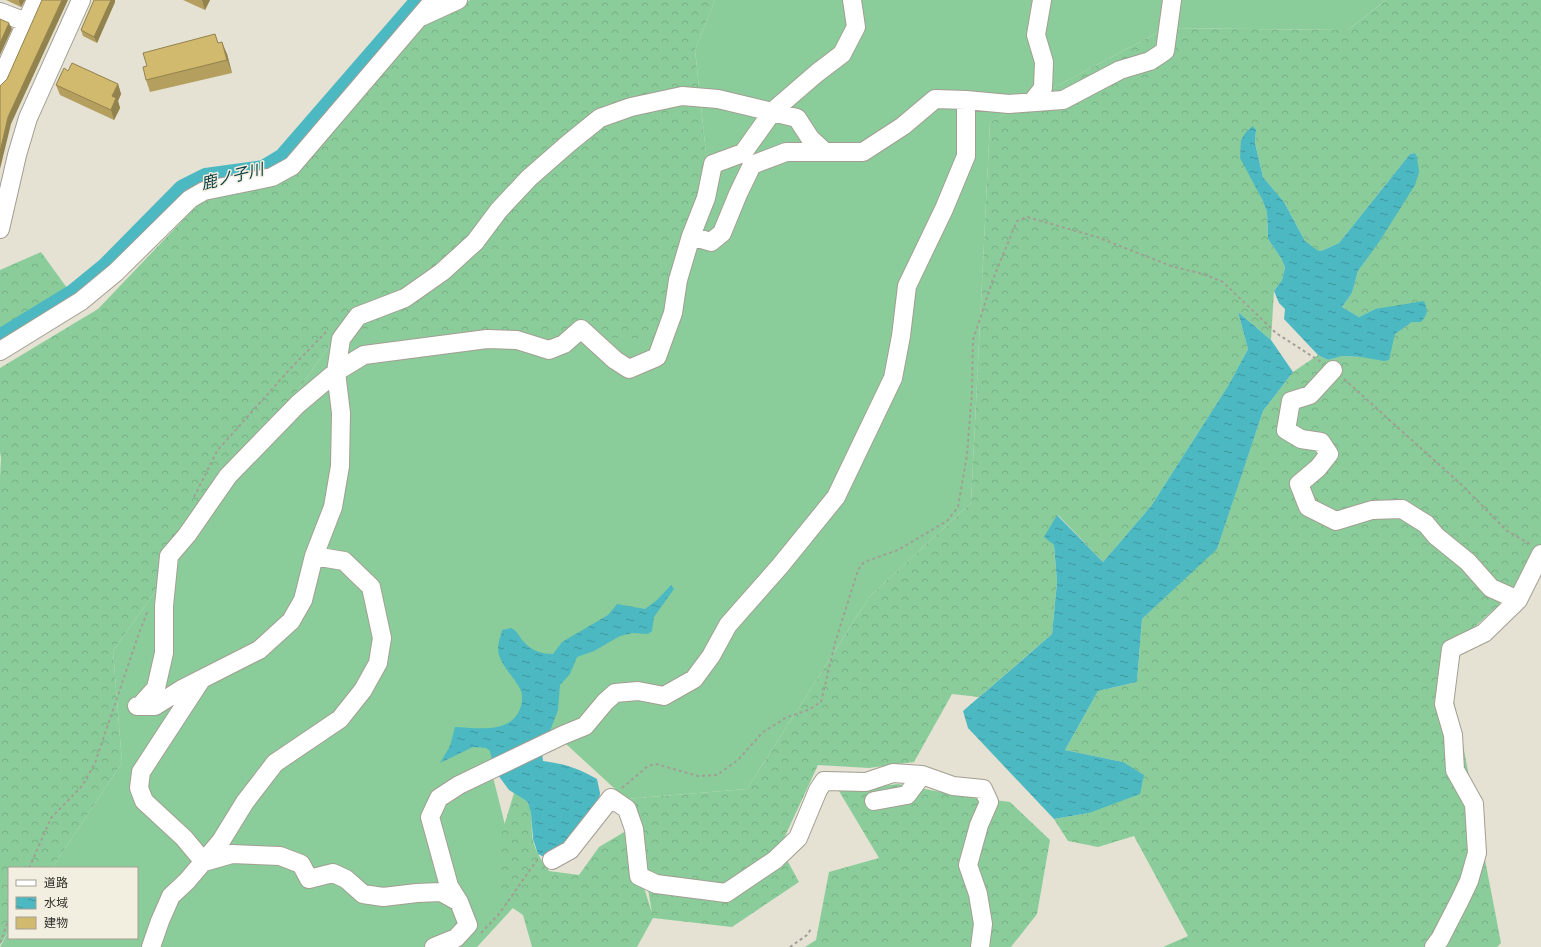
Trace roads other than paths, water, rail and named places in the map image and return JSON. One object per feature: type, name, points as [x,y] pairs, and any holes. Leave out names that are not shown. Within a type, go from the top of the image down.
[{"type":"street","points":[[0,81],[36,0]]},
{"type":"street","points":[[0,229],[3,201],[28,118],[81,0]]},
{"type":"street","points":[[0,351],[81,301],[116,272],[190,198],[204,191],[272,177],[292,166],[434,0]]},
{"type":"street","points":[[420,17],[458,0]]},
{"type":"street","points":[[825,152],[810,138],[797,118],[773,111],[718,99],[682,96],[631,107],[600,118],[529,178],[499,210],[475,242],[442,272],[405,298],[358,316],[341,339],[336,372],[341,412],[340,466],[333,507],[314,556],[303,600],[290,621],[259,650],[182,689],[155,706],[135,706],[156,688],[164,653],[164,606],[170,556],[188,535],[228,476],[298,404],[336,372],[364,355],[487,339],[517,340],[549,350],[564,344],[581,329],[615,360],[629,368],[657,357],[673,313],[678,280],[691,236],[706,198],[713,164],[743,153],[773,111],[817,73],[842,54],[856,27],[852,0]]},
{"type":"street","points":[[1032,102],[1043,88],[1044,62],[1036,34],[1042,0]]},
{"type":"street","points":[[691,236],[711,242],[722,233],[752,165],[786,152],[863,152],[903,126],[935,99],[1009,104],[1063,100],[1120,70],[1150,61],[1165,51],[1172,0]]},
{"type":"street","points":[[0,12],[26,22]]},
{"type":"street","points":[[434,947],[456,938],[468,925],[459,902],[449,886],[430,816],[439,798],[466,782],[563,734],[585,726],[605,702],[615,693],[638,692],[664,696],[694,679],[711,656],[728,625],[780,566],[836,497],[893,378],[901,336],[907,286],[944,209],[966,156],[966,100]]},
{"type":"street","points":[[1333,370],[1310,395],[1291,401],[1286,430],[1301,439],[1321,442],[1329,454],[1318,468],[1299,484],[1308,507],[1336,521],[1372,510],[1402,509],[1426,524],[1436,536],[1468,562],[1491,588],[1518,600]]},
{"type":"street","points":[[1434,947],[1440,939],[1466,887],[1477,853],[1474,804],[1455,770],[1453,734],[1444,704],[1451,649],[1484,633],[1518,600],[1538,550]]},
{"type":"street","points":[[151,947],[171,896],[204,862],[221,841],[245,802],[275,763],[340,719],[363,690],[378,663],[382,638],[371,588],[344,561],[314,556]]},
{"type":"street","points":[[202,679],[141,772],[139,788],[144,801],[184,838],[204,862]]},
{"type":"street","points":[[552,860],[570,850],[611,798],[627,809],[634,829],[638,876],[656,884],[726,893],[775,860],[798,838],[818,790],[824,781],[866,782],[893,773],[922,775],[954,786],[983,789],[989,802],[979,825],[968,865],[978,894],[983,924],[980,947]]},
{"type":"street","points":[[874,801],[908,794],[922,775]]},
{"type":"street","points":[[204,862],[232,854],[280,856],[301,864],[309,879],[333,873],[346,879],[362,894],[383,897],[441,892],[459,902]]},
{"type":"water","points":[[1253,126],[1256,130],[1255,143],[1263,177],[1284,202],[1305,241],[1317,250],[1321,251],[1339,243],[1410,154],[1415,153],[1419,172],[1415,185],[1379,242],[1358,271],[1352,293],[1342,307],[1359,317],[1375,309],[1424,301],[1427,310],[1425,317],[1421,322],[1412,322],[1395,334],[1389,360],[1384,361],[1361,357],[1342,356],[1328,360],[1318,355],[1284,319],[1285,309],[1279,303],[1274,291],[1282,280],[1285,267],[1281,258],[1268,239],[1267,212],[1262,199],[1240,158],[1241,140],[1246,132]]},
{"type":"water","points":[[1238,312],[1271,340],[1293,372],[1263,411],[1217,549],[1142,619],[1137,682],[1098,691],[1065,750],[1123,762],[1144,775],[1140,794],[1089,813],[1054,819],[968,728],[963,711],[1052,634],[1057,582],[1054,545],[1044,537],[1057,515],[1103,562],[1151,506],[1228,386],[1248,349]]},
{"type":"water","points":[[671,585],[674,589],[654,617],[652,631],[648,634],[633,633],[620,636],[594,651],[577,657],[570,674],[560,685],[558,710],[542,752],[543,761],[571,767],[597,779],[600,793],[599,803],[576,832],[546,858],[538,854],[533,839],[531,813],[528,803],[509,790],[495,771],[490,751],[486,748],[473,747],[440,763],[450,746],[455,727],[492,728],[501,726],[515,717],[520,709],[522,700],[521,691],[501,660],[499,654],[498,646],[502,630],[511,628],[530,648],[541,653],[553,654],[562,642],[608,615],[617,604],[645,609],[657,600]]},
{"type":"waterway","name":"鹿ノ子川","points":[[0,340],[74,295],[107,268],[184,190],[206,179],[264,171],[284,159],[422,0]]}]
